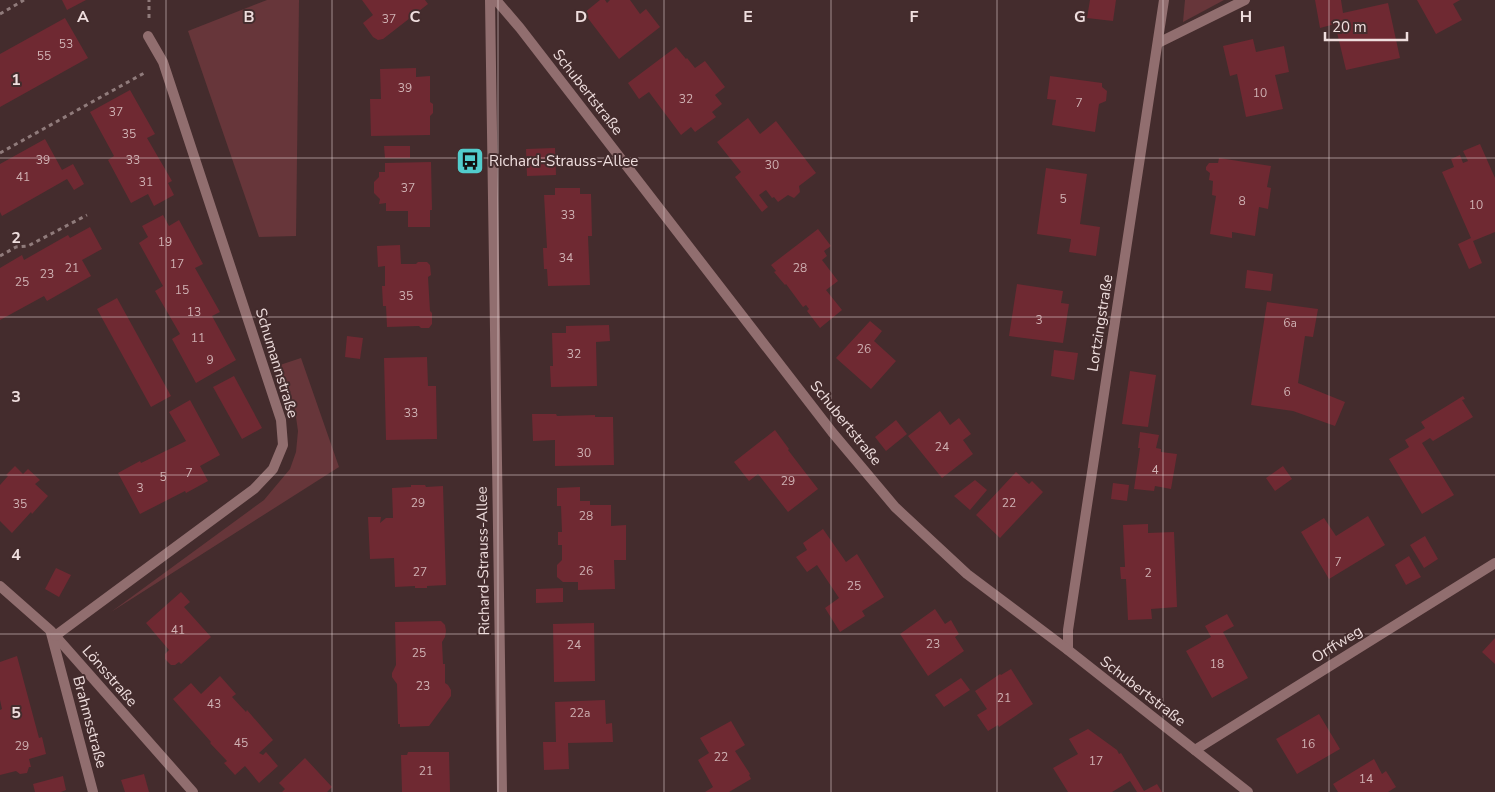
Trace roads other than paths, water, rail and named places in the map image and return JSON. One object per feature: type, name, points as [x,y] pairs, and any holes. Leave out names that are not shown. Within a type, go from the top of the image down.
[{"type":"street","name":"Richard-Strauss-Allee","points":[[490,0],[502,792]]},
{"type":"street","name":"Schubertstraße","points":[[496,0],[826,424],[896,507],[967,574],[1068,650],[1248,792]]},
{"type":"street","name":"Lortzingstraße","points":[[1068,650],[1068,630],[1164,0]]},
{"type":"street","points":[[1158,44],[1246,0]]},
{"type":"street","name":"Schumannstraße","points":[[53,634],[254,489],[273,469],[283,445],[281,420],[163,62],[148,36]]},
{"type":"street","name":"Orffweg","points":[[1194,750],[1495,563]]},
{"type":"street","name":"Lönsstraße","points":[[0,586],[53,634],[193,792]]},
{"type":"street","name":"Brahmsstraße","points":[[53,634],[93,792]]},
{"type":"place","name":"Richard-Strauss-Allee","points":[[470,161]]}]
